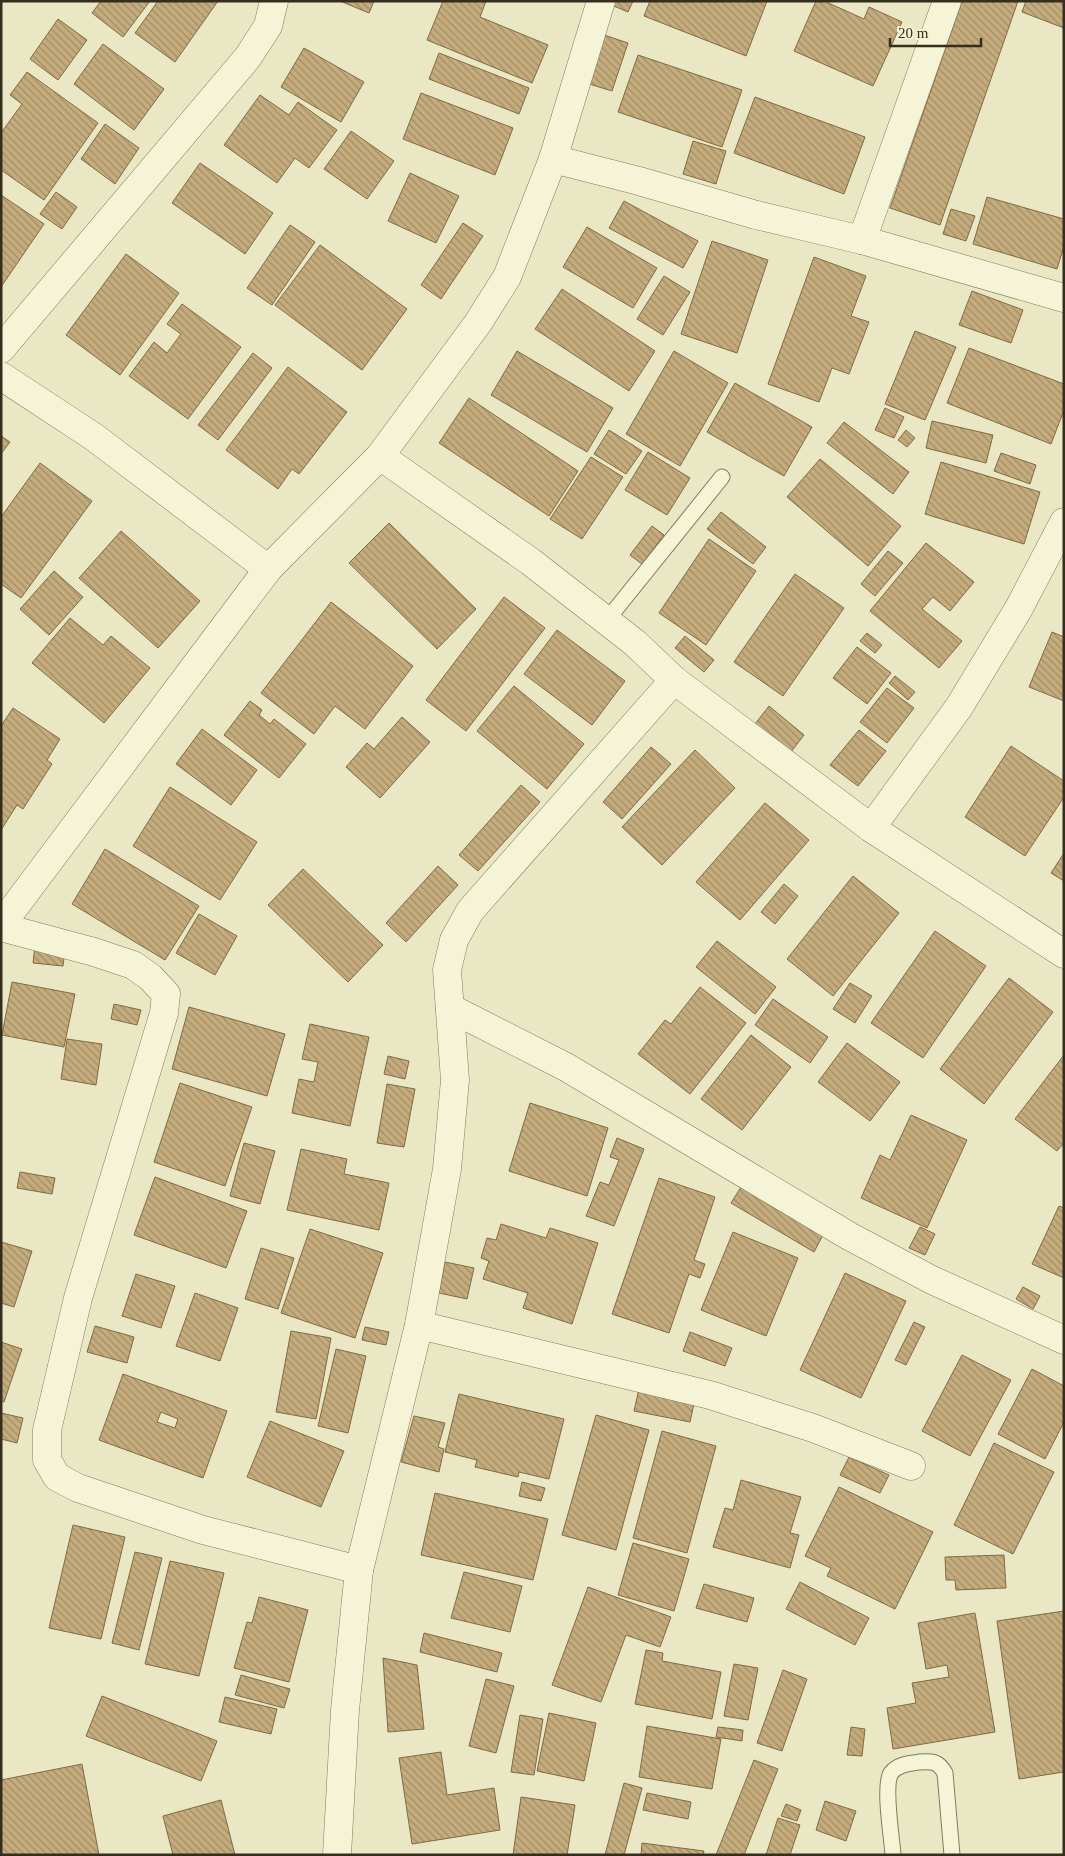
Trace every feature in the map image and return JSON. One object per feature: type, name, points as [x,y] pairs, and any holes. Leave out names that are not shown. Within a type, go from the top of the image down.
[{"type":"street","points":[[1,349],[248,57],[268,26],[274,1]]},
{"type":"street","points":[[359,1570],[203,1530],[78,1488],[57,1477],[47,1460],[47,1430],[78,1298],[164,1013],[166,994],[150,977],[133,965],[1,926],[268,569],[380,456],[478,323],[507,276],[554,159],[602,1]]},
{"type":"street","points":[[862,240],[947,1]]},
{"type":"street","points":[[554,159],[639,181],[756,215],[862,240],[1064,298]]},
{"type":"street","points":[[1,376],[94,437],[268,569]]},
{"type":"street","points":[[380,456],[530,562],[607,620],[635,643],[674,680],[871,828],[1064,954]]},
{"type":"street","points":[[871,828],[959,707],[1019,608],[1064,522]]},
{"type":"street","points":[[337,1855],[345,1710],[359,1570],[420,1325],[447,1169],[455,1080],[447,970],[454,940],[470,911],[674,680]]},
{"type":"street","points":[[450,1008],[566,1067],[848,1236],[932,1280],[1064,1340]]},
{"type":"street","points":[[420,1325],[710,1394],[813,1428],[911,1466]]},
{"type":"lane","points":[[607,620],[722,477]]},
{"type":"lane","points":[[893,1855],[887,1786],[891,1773],[901,1764],[933,1761],[941,1765],[945,1773],[952,1855]]},
{"type":"building","points":[[101,1],[150,1],[123,37],[92,13]]},
{"type":"building","points":[[158,1],[218,1],[175,62],[135,33]]},
{"type":"building","points":[[340,1],[374,1],[369,13]]},
{"type":"building","points":[[443,1],[486,1],[480,17],[548,45],[532,83],[427,40]]},
{"type":"building","points":[[610,1],[633,1],[628,12],[609,4]]},
{"type":"building","points":[[650,1],[767,1],[746,56],[644,16]]},
{"type":"building","points":[[816,1],[824,1],[864,19],[869,7],[902,22],[873,86],[794,51]]},
{"type":"building","points":[[962,1],[1018,1],[940,225],[890,208]]},
{"type":"building","points":[[1026,1],[1064,1],[1064,28],[1022,12]]},
{"type":"building","points":[[58,19],[87,40],[58,80],[30,59]]},
{"type":"building","points":[[601,34],[628,43],[612,91],[586,83]]},
{"type":"building","points":[[103,44],[164,89],[134,130],[74,84]]},
{"type":"building","points":[[304,48],[364,82],[341,122],[281,87]]},
{"type":"building","points":[[439,53],[529,88],[519,114],[429,79]]},
{"type":"building","points":[[638,55],[742,90],[722,147],[618,112]]},
{"type":"building","points":[[27,72],[98,123],[44,200],[1,170],[1,133],[22,104],[10,95]]},
{"type":"building","points":[[421,93],[513,128],[495,175],[403,139]]},
{"type":"building","points":[[260,95],[289,115],[298,102],[337,130],[309,168],[295,158],[277,183],[224,145]]},
{"type":"building","points":[[755,97],[865,137],[844,194],[734,153]]},
{"type":"building","points":[[105,124],[139,148],[115,184],[81,159]]},
{"type":"building","points":[[351,131],[394,161],[367,199],[324,169]]},
{"type":"building","points":[[693,141],[726,151],[716,184],[683,174]]},
{"type":"building","points":[[200,163],[273,213],[245,254],[172,203]]},
{"type":"building","points":[[410,173],[459,196],[436,243],[388,221]]},
{"type":"building","points":[[56,192],[77,207],[62,229],[40,214]]},
{"type":"building","points":[[1,195],[44,224],[1,287]]},
{"type":"building","points":[[987,197],[1064,219],[1064,246],[1057,269],[973,244]]},
{"type":"building","points":[[624,201],[698,241],[683,268],[609,228]]},
{"type":"building","points":[[951,209],[975,216],[966,241],[943,234]]},
{"type":"building","points":[[463,223],[483,236],[441,299],[421,285]]},
{"type":"building","points":[[290,225],[315,242],[272,305],[247,288]]},
{"type":"building","points":[[587,227],[657,268],[633,308],[563,267]]},
{"type":"building","points":[[712,241],[768,260],[737,353],[681,334]]},
{"type":"building","points":[[320,245],[407,309],[362,370],[275,305]]},
{"type":"building","points":[[126,254],[179,293],[120,375],[66,335]]},
{"type":"building","points":[[814,257],[866,276],[851,316],[869,322],[849,374],[832,368],[819,402],[768,384]]},
{"type":"building","points":[[664,276],[690,292],[663,335],[637,319]]},
{"type":"building","points":[[562,289],[655,351],[629,391],[535,329]]},
{"type":"building","points":[[972,291],[1023,310],[1011,343],[959,325]]},
{"type":"building","points":[[182,304],[241,347],[188,419],[129,376],[154,342],[167,353],[181,334],[167,324]]},
{"type":"building","points":[[915,331],[956,347],[925,420],[885,404]]},
{"type":"building","points":[[969,348],[1064,384],[1064,410],[1051,444],[947,403]]},
{"type":"building","points":[[517,351],[613,408],[587,452],[491,395]]},
{"type":"building","points":[[674,351],[728,383],[680,466],[626,434]]},
{"type":"building","points":[[253,353],[272,368],[218,440],[198,425]]},
{"type":"building","points":[[288,367],[347,412],[299,474],[292,469],[278,489],[226,450]]},
{"type":"building","points":[[735,383],[812,427],[784,476],[707,432]]},
{"type":"building","points":[[469,398],[578,471],[549,516],[439,443]]},
{"type":"building","points":[[885,408],[904,417],[894,438],[875,430]]},
{"type":"building","points":[[932,421],[993,435],[986,463],[926,448]]},
{"type":"building","points":[[844,422],[909,472],[893,494],[827,443]]},
{"type":"building","points":[[609,430],[642,451],[626,474],[594,454]]},
{"type":"building","points":[[906,430],[915,438],[907,447],[898,440]]},
{"type":"building","points":[[1,436],[10,442],[1,454]]},
{"type":"building","points":[[648,452],[690,478],[667,515],[625,490]]},
{"type":"building","points":[[1001,453],[1036,465],[1030,484],[994,471]]},
{"type":"building","points":[[591,457],[623,477],[582,539],[550,519]]},
{"type":"building","points":[[820,459],[901,526],[868,566],[787,497]]},
{"type":"building","points":[[941,462],[1040,492],[1024,544],[925,514]]},
{"type":"building","points":[[40,463],[92,501],[21,598],[1,584],[1,517]]},
{"type":"building","points":[[721,512],[766,547],[753,564],[707,529]]},
{"type":"building","points":[[389,523],[476,609],[437,649],[349,563]]},
{"type":"building","points":[[652,526],[664,535],[642,564],[630,555]]},
{"type":"building","points":[[121,531],[200,601],[158,648],[79,578]]},
{"type":"building","points":[[709,539],[756,571],[706,645],[659,613]]},
{"type":"building","points":[[926,543],[974,582],[950,611],[933,597],[922,609],[962,641],[939,668],[870,611]]},
{"type":"building","points":[[888,551],[903,563],[875,596],[861,584]]},
{"type":"building","points":[[54,571],[83,597],[49,635],[20,609]]},
{"type":"building","points":[[795,574],[844,608],[783,696],[734,662]]},
{"type":"building","points":[[504,597],[545,628],[466,731],[426,700]]},
{"type":"building","points":[[331,602],[413,666],[365,729],[335,706],[314,734],[261,693]]},
{"type":"building","points":[[70,618],[103,645],[111,636],[150,668],[104,723],[32,663]]},
{"type":"building","points":[[557,630],[625,681],[592,725],[524,674]]},
{"type":"building","points":[[1052,632],[1064,637],[1064,701],[1029,687]]},
{"type":"building","points":[[867,633],[882,645],[875,653],[860,641]]},
{"type":"building","points":[[685,636],[714,660],[704,672],[675,648]]},
{"type":"building","points":[[857,647],[891,673],[867,704],[833,678]]},
{"type":"building","points":[[895,676],[915,692],[908,700],[889,683]]},
{"type":"building","points":[[514,686],[584,744],[547,789],[477,731]]},
{"type":"building","points":[[887,688],[914,708],[887,743],[860,722]]},
{"type":"building","points":[[250,701],[262,710],[259,715],[270,724],[274,719],[306,744],[279,778],[224,735]]},
{"type":"building","points":[[769,706],[804,735],[791,752],[755,724]]},
{"type":"building","points":[[13,708],[60,739],[47,760],[52,764],[23,809],[17,805],[1,830],[1,726]]},
{"type":"building","points":[[402,717],[430,742],[380,798],[346,767],[367,743],[374,749]]},
{"type":"building","points":[[202,729],[257,770],[231,805],[176,764]]},
{"type":"building","points":[[859,730],[886,751],[858,786],[830,765]]},
{"type":"building","points":[[1011,746],[1064,781],[1064,797],[1025,856],[965,817]]},
{"type":"building","points":[[651,747],[671,764],[622,819],[603,802]]},
{"type":"building","points":[[695,750],[735,788],[662,865],[622,827]]},
{"type":"building","points":[[521,785],[540,802],[478,871],[459,855]]},
{"type":"building","points":[[170,787],[257,842],[220,900],[133,846]]},
{"type":"building","points":[[765,803],[809,840],[740,920],[696,882]]},
{"type":"building","points":[[105,849],[199,906],[165,960],[72,904]]},
{"type":"building","points":[[1064,853],[1064,881],[1051,873]]},
{"type":"building","points":[[438,866],[458,885],[406,942],[386,923]]},
{"type":"building","points":[[303,869],[383,945],[348,982],[268,905]]},
{"type":"building","points":[[853,876],[899,913],[833,996],[787,959]]},
{"type":"building","points":[[784,884],[798,896],[775,924],[761,912]]},
{"type":"building","points":[[199,914],[237,936],[215,975],[176,953]]},
{"type":"building","points":[[935,931],[986,966],[923,1058],[871,1023]]},
{"type":"building","points":[[717,941],[776,987],[755,1014],[696,967]]},
{"type":"building","points":[[35,945],[65,949],[63,966],[33,963]]},
{"type":"building","points":[[1009,978],[1053,1012],[984,1104],[940,1069]]},
{"type":"building","points":[[12,982],[75,994],[64,1047],[2,1035]]},
{"type":"building","points":[[850,983],[872,996],[855,1023],[833,1009]]},
{"type":"building","points":[[700,987],[746,1023],[690,1094],[638,1054],[665,1020],[671,1024]]},
{"type":"building","points":[[773,999],[828,1037],[810,1063],[755,1025]]},
{"type":"building","points":[[114,1004],[141,1010],[137,1025],[111,1019]]},
{"type":"building","points":[[189,1007],[285,1034],[267,1096],[172,1069]]},
{"type":"building","points":[[310,1024],[369,1037],[350,1126],[292,1113],[299,1079],[314,1082],[318,1062],[302,1059]]},
{"type":"building","points":[[751,1035],[791,1067],[742,1130],[701,1099]]},
{"type":"building","points":[[67,1039],[102,1044],[96,1085],[61,1079]]},
{"type":"building","points":[[847,1043],[900,1082],[870,1121],[818,1082]]},
{"type":"building","points":[[1064,1055],[1064,1143],[1057,1151],[1015,1119]]},
{"type":"building","points":[[388,1056],[409,1061],[405,1079],[384,1074]]},
{"type":"building","points":[[180,1083],[252,1107],[225,1186],[154,1162]]},
{"type":"building","points":[[387,1084],[415,1089],[404,1147],[377,1143]]},
{"type":"building","points":[[530,1103],[608,1128],[587,1196],[509,1171]]},
{"type":"building","points":[[911,1115],[967,1140],[927,1228],[861,1198],[880,1155],[890,1160]]},
{"type":"building","points":[[617,1138],[644,1149],[614,1226],[586,1216],[600,1182],[609,1185],[619,1160],[610,1157]]},
{"type":"building","points":[[244,1143],[275,1151],[260,1204],[230,1196]]},
{"type":"building","points":[[301,1149],[347,1159],[344,1174],[389,1183],[379,1230],[287,1210]]},
{"type":"building","points":[[20,1172],[55,1178],[52,1194],[17,1188]]},
{"type":"building","points":[[155,1177],[247,1211],[226,1268],[134,1235]]},
{"type":"building","points":[[659,1178],[715,1197],[694,1260],[705,1264],[700,1278],[689,1274],[669,1333],[612,1314]]},
{"type":"building","points":[[741,1187],[823,1235],[814,1252],[731,1203]]},
{"type":"building","points":[[1059,1206],[1064,1208],[1064,1278],[1032,1264]]},
{"type":"building","points":[[501,1224],[546,1238],[550,1228],[598,1243],[572,1324],[523,1308],[528,1293],[483,1279],[489,1261],[481,1258],[487,1238],[496,1240]]},
{"type":"building","points":[[920,1227],[935,1234],[925,1255],[909,1248]]},
{"type":"building","points":[[310,1229],[383,1253],[355,1338],[281,1313]]},
{"type":"building","points":[[733,1232],[798,1258],[766,1336],[701,1310]]},
{"type":"building","points":[[1,1242],[32,1251],[14,1307],[1,1303]]},
{"type":"building","points":[[261,1248],[294,1258],[278,1309],[245,1299]]},
{"type":"building","points":[[445,1262],[474,1268],[467,1299],[439,1293]]},
{"type":"building","points":[[845,1273],[906,1301],[861,1398],[800,1370]]},
{"type":"building","points":[[136,1274],[175,1286],[161,1328],[122,1316]]},
{"type":"building","points":[[1023,1287],[1040,1296],[1033,1309],[1016,1299]]},
{"type":"building","points":[[195,1293],[238,1308],[220,1361],[176,1346]]},
{"type":"building","points":[[914,1322],[925,1327],[906,1365],[895,1360]]},
{"type":"building","points":[[95,1326],[134,1337],[127,1363],[87,1352]]},
{"type":"building","points":[[365,1327],[389,1332],[386,1345],[362,1340]]},
{"type":"building","points":[[291,1331],[331,1338],[316,1419],[276,1412]]},
{"type":"building","points":[[690,1332],[732,1348],[725,1366],[683,1351]]},
{"type":"building","points":[[1,1342],[22,1349],[4,1402],[1,1401]]},
{"type":"building","points":[[336,1349],[366,1356],[348,1433],[318,1426]]},
{"type":"building","points":[[962,1355],[1011,1380],[970,1456],[922,1431]]},
{"type":"building","points":[[1032,1369],[1064,1386],[1064,1422],[1045,1459],[998,1434]]},
{"type":"building","points":[[123,1374],[227,1411],[203,1478],[99,1440]],"holes":[[[161,1412],[178,1419],[175,1428],[157,1422]]]},
{"type":"building","points":[[639,1389],[695,1399],[690,1422],[634,1411]]},
{"type":"building","points":[[459,1394],[564,1419],[549,1479],[519,1472],[518,1477],[475,1467],[477,1460],[445,1452]]},
{"type":"building","points":[[1,1413],[23,1418],[17,1443],[1,1439]]},
{"type":"building","points":[[596,1415],[649,1430],[616,1550],[562,1535]]},
{"type":"building","points":[[414,1416],[445,1423],[438,1447],[444,1449],[439,1472],[401,1462]]},
{"type":"building","points":[[270,1421],[344,1451],[321,1507],[247,1477]]},
{"type":"building","points":[[662,1431],[716,1446],[687,1553],[633,1538]]},
{"type":"building","points":[[994,1443],[1054,1472],[1013,1554],[954,1525]]},
{"type":"building","points":[[849,1457],[889,1475],[880,1493],[840,1475]]},
{"type":"building","points":[[741,1480],[801,1497],[790,1533],[799,1535],[790,1568],[713,1547],[725,1508],[733,1510]]},
{"type":"building","points":[[522,1482],[545,1488],[541,1501],[519,1496]]},
{"type":"building","points":[[839,1487],[933,1532],[895,1609],[827,1576],[831,1568],[805,1556]]},
{"type":"building","points":[[435,1493],[548,1519],[533,1580],[421,1555]]},
{"type":"building","points":[[73,1525],[125,1537],[101,1639],[49,1628]]},
{"type":"building","points":[[633,1543],[689,1559],[674,1611],[618,1595]]},
{"type":"building","points":[[135,1552],[162,1558],[139,1650],[112,1643]]},
{"type":"building","points":[[1004,1555],[1006,1588],[956,1590],[955,1580],[946,1580],[945,1557]]},
{"type":"building","points":[[170,1561],[224,1573],[199,1676],[145,1664]]},
{"type":"building","points":[[464,1572],[522,1586],[510,1632],[451,1618]]},
{"type":"building","points":[[800,1582],[869,1618],[855,1645],[786,1609]]},
{"type":"building","points":[[704,1584],[754,1598],[747,1622],[696,1608]]},
{"type":"building","points":[[588,1587],[671,1617],[660,1647],[626,1635],[601,1702],[552,1685]]},
{"type":"building","points":[[259,1597],[308,1610],[289,1682],[234,1668],[247,1622],[252,1623]]},
{"type":"building","points":[[1064,1611],[1064,1772],[1019,1779],[997,1621]]},
{"type":"building","points":[[975,1613],[995,1732],[893,1749],[887,1708],[916,1703],[912,1683],[949,1677],[947,1665],[926,1669],[918,1623]]},
{"type":"building","points":[[424,1633],[502,1653],[497,1672],[420,1652]]},
{"type":"building","points":[[646,1650],[663,1653],[662,1661],[721,1672],[712,1719],[635,1704]]},
{"type":"building","points":[[383,1658],[417,1665],[424,1729],[388,1732]]},
{"type":"building","points":[[734,1664],[758,1668],[748,1720],[724,1716]]},
{"type":"building","points":[[783,1670],[807,1679],[782,1751],[757,1743]]},
{"type":"building","points":[[241,1675],[290,1689],[284,1708],[235,1695]]},
{"type":"building","points":[[486,1679],[514,1686],[496,1753],[469,1746]]},
{"type":"building","points":[[102,1696],[217,1741],[201,1781],[86,1736]]},
{"type":"building","points":[[225,1697],[277,1709],[271,1734],[219,1722]]},
{"type":"building","points":[[549,1713],[596,1723],[584,1781],[537,1771]]},
{"type":"building","points":[[520,1715],[543,1719],[534,1775],[511,1772]]},
{"type":"building","points":[[647,1726],[721,1739],[712,1789],[639,1777]]},
{"type":"building","points":[[718,1727],[743,1730],[742,1741],[716,1737]]},
{"type":"building","points":[[851,1727],[865,1729],[862,1756],[847,1755]]},
{"type":"building","points":[[441,1752],[447,1795],[494,1788],[500,1830],[412,1844],[399,1758]]},
{"type":"building","points":[[754,1760],[778,1769],[744,1855],[716,1855]]},
{"type":"building","points":[[82,1764],[99,1855],[1,1855],[1,1780]]},
{"type":"building","points":[[624,1783],[642,1788],[624,1855],[605,1855]]},
{"type":"building","points":[[647,1793],[691,1802],[688,1819],[643,1810]]},
{"type":"building","points":[[521,1797],[575,1805],[567,1855],[513,1855]]},
{"type":"building","points":[[221,1800],[235,1855],[173,1855],[163,1816]]},
{"type":"building","points":[[825,1801],[856,1811],[846,1841],[816,1830]]},
{"type":"building","points":[[786,1804],[801,1810],[797,1821],[781,1816]]},
{"type":"building","points":[[778,1818],[800,1825],[790,1855],[766,1855]]},
{"type":"building","points":[[642,1843],[704,1851],[703,1855],[641,1855]]}]
